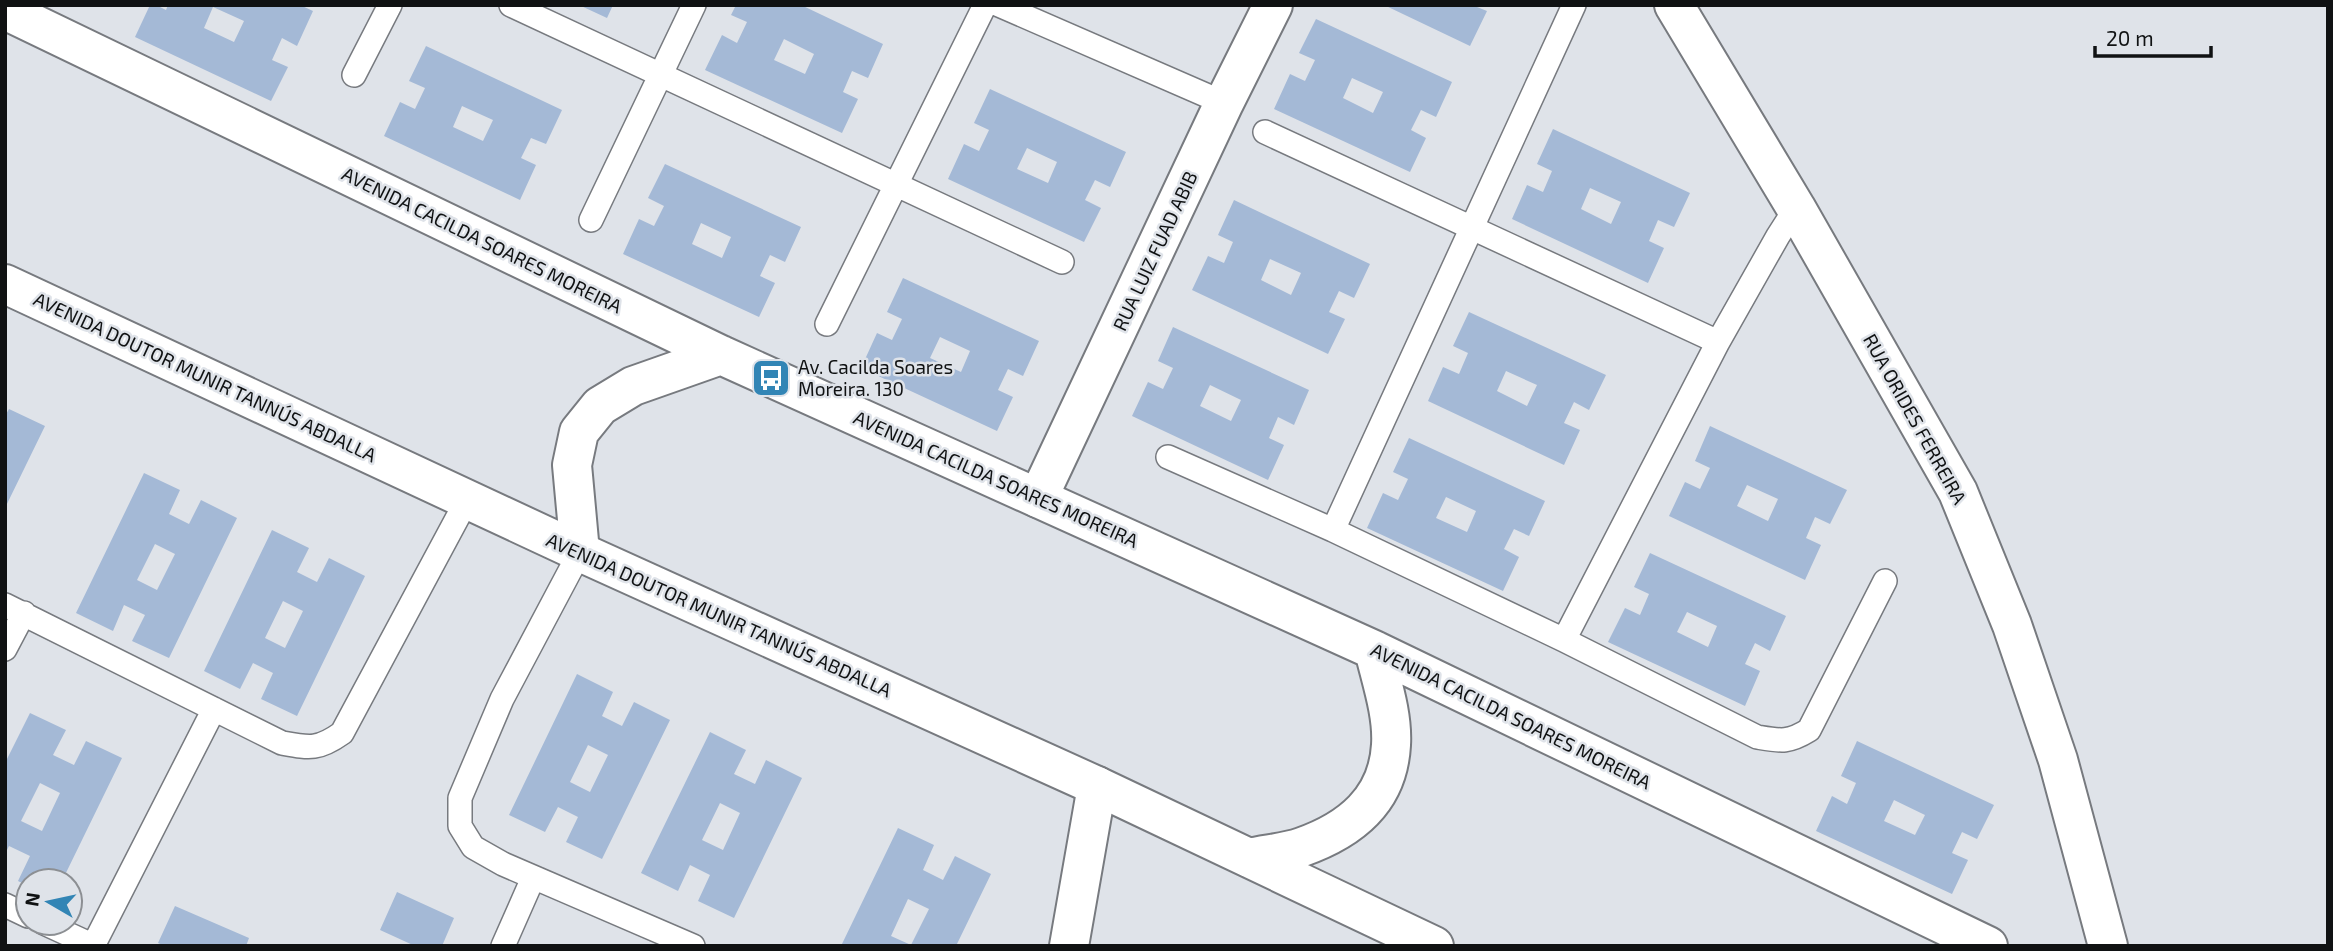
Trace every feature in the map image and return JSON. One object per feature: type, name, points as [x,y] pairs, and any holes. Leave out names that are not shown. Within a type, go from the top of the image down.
[{"type":"street","name":"RUA LUIZ FUAD ABIB","points":[[1038,498],[1273,5]]},
{"type":"street","name":"RUA ORIDES FERREIRA","points":[[1674,5],[1796,208],[1958,492],[2012,625],[2058,760],[2108,946]]},
{"type":"street","name":"AVENIDA CACILDA SOARES MOREIRA","points":[[5,10],[721,355],[1374,650],[1988,946]]},
{"type":"street","name":"AVENIDA DOUTOR MUNIR TANNÚS ABDALLA","points":[[5,284],[580,552],[1097,786],[1434,946]]},
{"type":"street","points":[[580,552],[572,465],[579,432],[600,406],[633,386],[721,355]]},
{"type":"street","points":[[1249,858],[1300,848],[1337,832],[1365,811],[1384,783],[1391,744],[1387,703],[1374,650]]},
{"type":"street","points":[[1069,946],[1097,786]]},
{"type":"lane","points":[[354,75],[390,5]]},
{"type":"lane","points":[[511,5],[1062,262]]},
{"type":"lane","points":[[591,219],[694,5]]},
{"type":"lane","points":[[827,324],[985,5]]},
{"type":"lane","points":[[999,5],[1224,103]]},
{"type":"lane","points":[[1333,530],[1574,5]]},
{"type":"lane","points":[[1265,132],[1718,342]]},
{"type":"lane","points":[[1564,640],[1718,342],[1777,236],[1796,208]]},
{"type":"lane","points":[[1168,457],[1333,530],[1564,640],[1756,737],[1776,741],[1793,740],[1809,730],[1885,580]]},
{"type":"lane","points":[[5,649],[15,609],[282,743],[304,747],[325,745],[342,733],[467,500]]},
{"type":"lane","points":[[580,552],[502,699],[460,798],[460,826],[474,846],[533,878],[693,946]]},
{"type":"lane","points":[[74,937],[93,946],[214,709]]},
{"type":"lane","points":[[503,946],[533,878]]},
{"type":"building","points":[[150,5],[166,10],[168,5],[300,5],[313,11],[297,46],[282,38],[272,60],[288,67],[271,101],[135,37]],"holes":[[[213,7],[244,21],[234,42],[204,28]]]},
{"type":"building","points":[[579,5],[613,5],[607,18]]},
{"type":"building","points":[[736,5],[801,5],[883,44],[868,78],[852,71],[843,92],[858,99],[842,133],[705,70],[722,35],[737,43],[747,22],[731,15]],"holes":[[[784,39],[814,54],[805,74],[774,60]]]},
{"type":"building","points":[[1384,5],[1472,5],[1487,11],[1470,46]]},
{"type":"building","points":[[1316,19],[1452,82],[1436,117],[1421,110],[1411,130],[1426,138],[1410,172],[1274,109],[1290,74],[1305,81],[1315,60],[1299,53]],"holes":[[[1352,78],[1383,92],[1373,113],[1343,98]]]},
{"type":"building","points":[[426,46],[562,110],[546,144],[531,138],[521,158],[536,165],[520,200],[384,136],[400,102],[415,109],[425,88],[409,81]],"holes":[[[462,106],[493,120],[483,141],[453,127]]]},
{"type":"building","points":[[990,89],[1126,152],[1110,187],[1095,180],[1085,200],[1101,208],[1084,242],[948,179],[964,144],[979,151],[989,130],[974,123]],"holes":[[[1027,148],[1057,162],[1048,183],[1017,169]]]},
{"type":"building","points":[[1553,129],[1690,193],[1674,227],[1658,220],[1649,241],[1664,248],[1648,283],[1512,219],[1527,185],[1543,192],[1552,171],[1537,164]],"holes":[[[1590,188],[1621,202],[1611,224],[1581,209]]]},
{"type":"building","points":[[665,164],[801,227],[785,262],[770,255],[760,276],[775,283],[759,317],[623,254],[639,219],[654,226],[664,206],[648,198]],"holes":[[[701,223],[731,237],[722,258],[692,244]]]},
{"type":"building","points":[[1234,200],[1370,264],[1354,298],[1339,291],[1329,312],[1345,319],[1328,354],[1192,290],[1208,256],[1224,263],[1233,242],[1218,235]],"holes":[[[1270,259],[1301,273],[1291,295],[1261,280]]]},
{"type":"building","points":[[903,278],[1039,341],[1023,376],[1008,369],[998,390],[1013,397],[997,431],[861,368],[877,333],[892,340],[902,319],[887,312]],"holes":[[[940,337],[970,351],[961,372],[930,358]]]},
{"type":"building","points":[[1469,312],[1606,375],[1589,410],[1574,402],[1564,423],[1580,430],[1564,465],[1428,401],[1443,367],[1459,374],[1468,353],[1453,346]],"holes":[[[1506,371],[1537,385],[1527,406],[1497,391]]]},
{"type":"building","points":[[1173,327],[1309,390],[1294,425],[1278,417],[1269,438],[1284,445],[1268,480],[1132,416],[1148,382],[1163,389],[1173,368],[1158,361]],"holes":[[[1210,385],[1241,400],[1231,421],[1200,406]]]},
{"type":"building","points":[[9,409],[45,426],[5,508],[5,416]]},
{"type":"building","points":[[1710,426],[1847,490],[1830,524],[1815,517],[1806,538],[1821,545],[1805,580],[1669,516],[1685,482],[1700,489],[1710,468],[1695,461]],"holes":[[[1747,485],[1778,499],[1768,521],[1737,506]]]},
{"type":"building","points":[[1409,438],[1545,501],[1529,536],[1514,529],[1504,549],[1519,557],[1503,591],[1367,528],[1383,493],[1398,500],[1408,479],[1393,472]],"holes":[[[1446,497],[1476,511],[1467,532],[1436,518]]]},
{"type":"building","points":[[144,473],[180,490],[169,514],[189,524],[201,500],[237,518],[169,658],[132,641],[145,615],[124,605],[113,631],[76,613]],"holes":[[[155,544],[175,554],[157,590],[137,580]]]},
{"type":"building","points":[[272,530],[309,548],[297,572],[317,582],[329,558],[365,576],[297,716],[261,699],[273,673],[253,663],[240,689],[204,671]],"holes":[[[283,601],[303,611],[285,648],[265,638]]]},
{"type":"building","points":[[1650,553],[1786,616],[1770,651],[1755,643],[1745,664],[1760,671],[1745,706],[1608,642],[1625,608],[1640,615],[1649,594],[1634,587]],"holes":[[[1687,612],[1717,626],[1708,647],[1677,632]]]},
{"type":"building","points":[[577,674],[613,692],[602,716],[622,726],[634,702],[670,720],[602,859],[566,842],[578,817],[558,807],[545,832],[509,815]],"holes":[[[588,745],[608,755],[590,792],[570,782]]]},
{"type":"building","points":[[30,713],[66,730],[53,755],[74,765],[86,741],[122,758],[69,867],[25,867],[30,856],[9,846],[5,854],[5,763]],"holes":[[[40,783],[60,793],[42,831],[21,821]]]},
{"type":"building","points":[[710,732],[746,750],[734,774],[755,784],[766,760],[802,778],[734,918],[698,901],[710,875],[690,865],[678,891],[641,873]],"holes":[[[720,803],[740,813],[723,850],[702,840]]]},
{"type":"building","points":[[1857,741],[1994,805],[1977,839],[1962,832],[1952,853],[1968,860],[1952,894],[1816,831],[1832,796],[1847,804],[1856,783],[1841,776]],"holes":[[[1894,800],[1925,815],[1915,835],[1884,821]]]},
{"type":"building","points":[[898,828],[934,845],[923,870],[943,880],[955,856],[991,874],[956,946],[841,946]],"holes":[[[908,899],[929,909],[911,945],[891,936]]]},
{"type":"building","points":[[397,892],[454,918],[442,946],[415,946],[380,930]]},
{"type":"building","points":[[175,906],[249,938],[246,946],[165,946],[158,943]]},
{"type":"place","name":"Av. Cacilda Soares Moreira. 130","points":[[771,378]]}]
